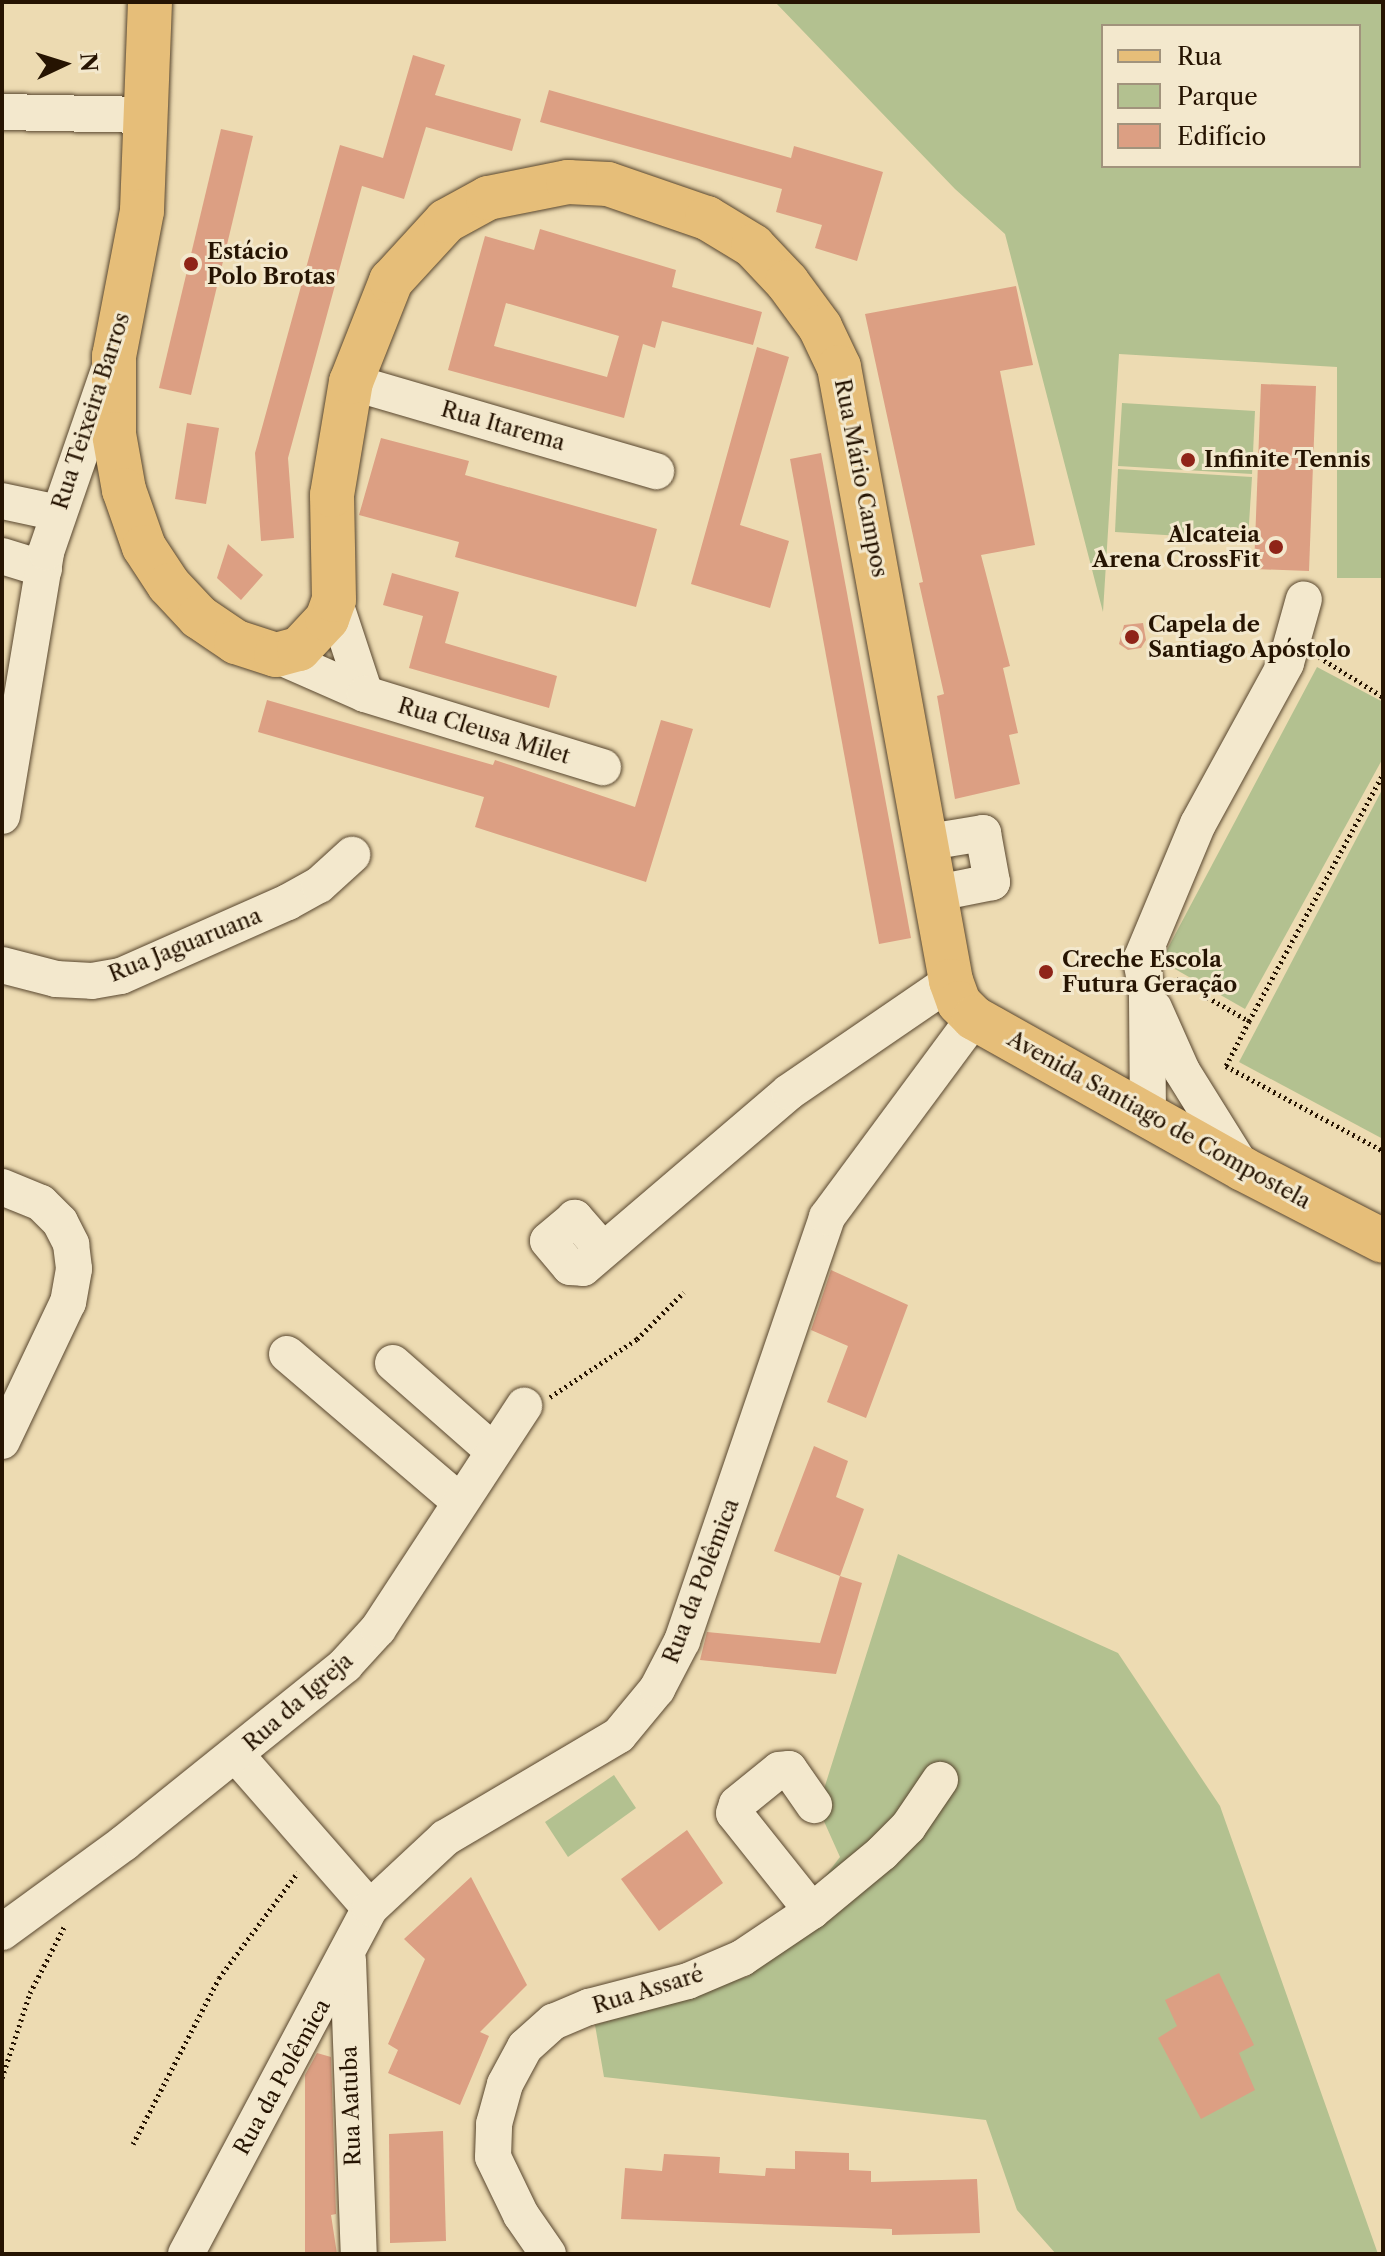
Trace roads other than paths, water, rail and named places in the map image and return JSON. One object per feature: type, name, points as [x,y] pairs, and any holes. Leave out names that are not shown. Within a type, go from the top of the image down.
[{"type":"main road","name":"Rua Teixeira Barros","points":[[114,356],[142,211],[150,2]]},
{"type":"main road","name":"Rua Mário Campos","points":[[334,600],[332,495],[351,382],[391,281],[446,221],[488,198],[568,182],[608,184],[707,218],[753,246],[820,327],[839,367],[929,842],[951,981]]},
{"type":"main road","name":"Rua Cleusa Milet","points":[[114,356],[114,434],[124,490],[144,547],[169,585],[199,617],[236,642],[276,655]]},
{"type":"main road","points":[[276,655],[313,638],[334,600]]},
{"type":"main road","name":"Avenida Santiago de Compostela","points":[[951,981],[959,1003],[974,1018],[1243,1169],[1383,1241]]},
{"type":"street","points":[[2,112],[146,115]]},
{"type":"street","name":"Rua Teixeira Barros","points":[[2,816],[44,569],[58,513],[114,356]]},
{"type":"street","name":"Rua Itarema","points":[[351,382],[656,471]]},
{"type":"street","points":[[2,501],[58,513]]},
{"type":"street","points":[[2,556],[44,569]]},
{"type":"street","points":[[334,600],[365,694]]},
{"type":"street","points":[[1243,1169],[1182,1071],[1157,982],[1141,960],[1198,824],[1307,629]]},
{"type":"street","name":"Rua Cleusa Milet","points":[[276,655],[365,694],[603,767]]},
{"type":"street","name":"Rua Jaguaruana","points":[[2,965],[56,979],[92,981],[121,976],[288,902],[319,885],[352,855]]},
{"type":"street","points":[[603,1250],[789,1092],[951,981]]},
{"type":"street","points":[[1148,1115],[1157,982]]},
{"type":"street","name":"Rua da Polêmica","points":[[186,2254],[348,1958],[370,1908],[445,1838],[619,1735],[642,1712],[682,1641],[827,1217],[974,1018]]},
{"type":"street","points":[[2,1187],[41,1203],[60,1222],[71,1244],[74,1269],[68,1302],[2,1441]]},
{"type":"street","points":[[287,1354],[459,1501]]},
{"type":"street","points":[[393,1363],[491,1449]]},
{"type":"street","name":"Rua da Igreja","points":[[2,1932],[236,1755],[345,1665],[378,1629],[491,1449],[524,1406]]},
{"type":"street","points":[[236,1755],[370,1908]]},
{"type":"street","points":[[812,1911],[734,1813],[737,1804],[779,1770],[789,1769],[814,1805]]},
{"type":"street","name":"Rua Assaré","points":[[548,2254],[521,2215],[493,2157],[494,2124],[505,2084],[525,2047],[553,2022],[589,2007],[688,1981],[742,1958],[812,1911],[908,1827],[940,1780]]},
{"type":"street","name":"Rua Aatuba","points":[[348,1958],[359,2254]]},
{"type":"place","name":"Estácio Polo Brotas","points":[[191,264]]},
{"type":"place","name":"Infinite Tennis","points":[[1188,460]]},
{"type":"place","name":"Alcateia Arena CrossFit","points":[[1276,547]]},
{"type":"place","name":"Capela de Santiago Apóstolo","points":[[1132,637]]},
{"type":"place","name":"Creche Escola Futura Geração","points":[[1046,972]]}]
